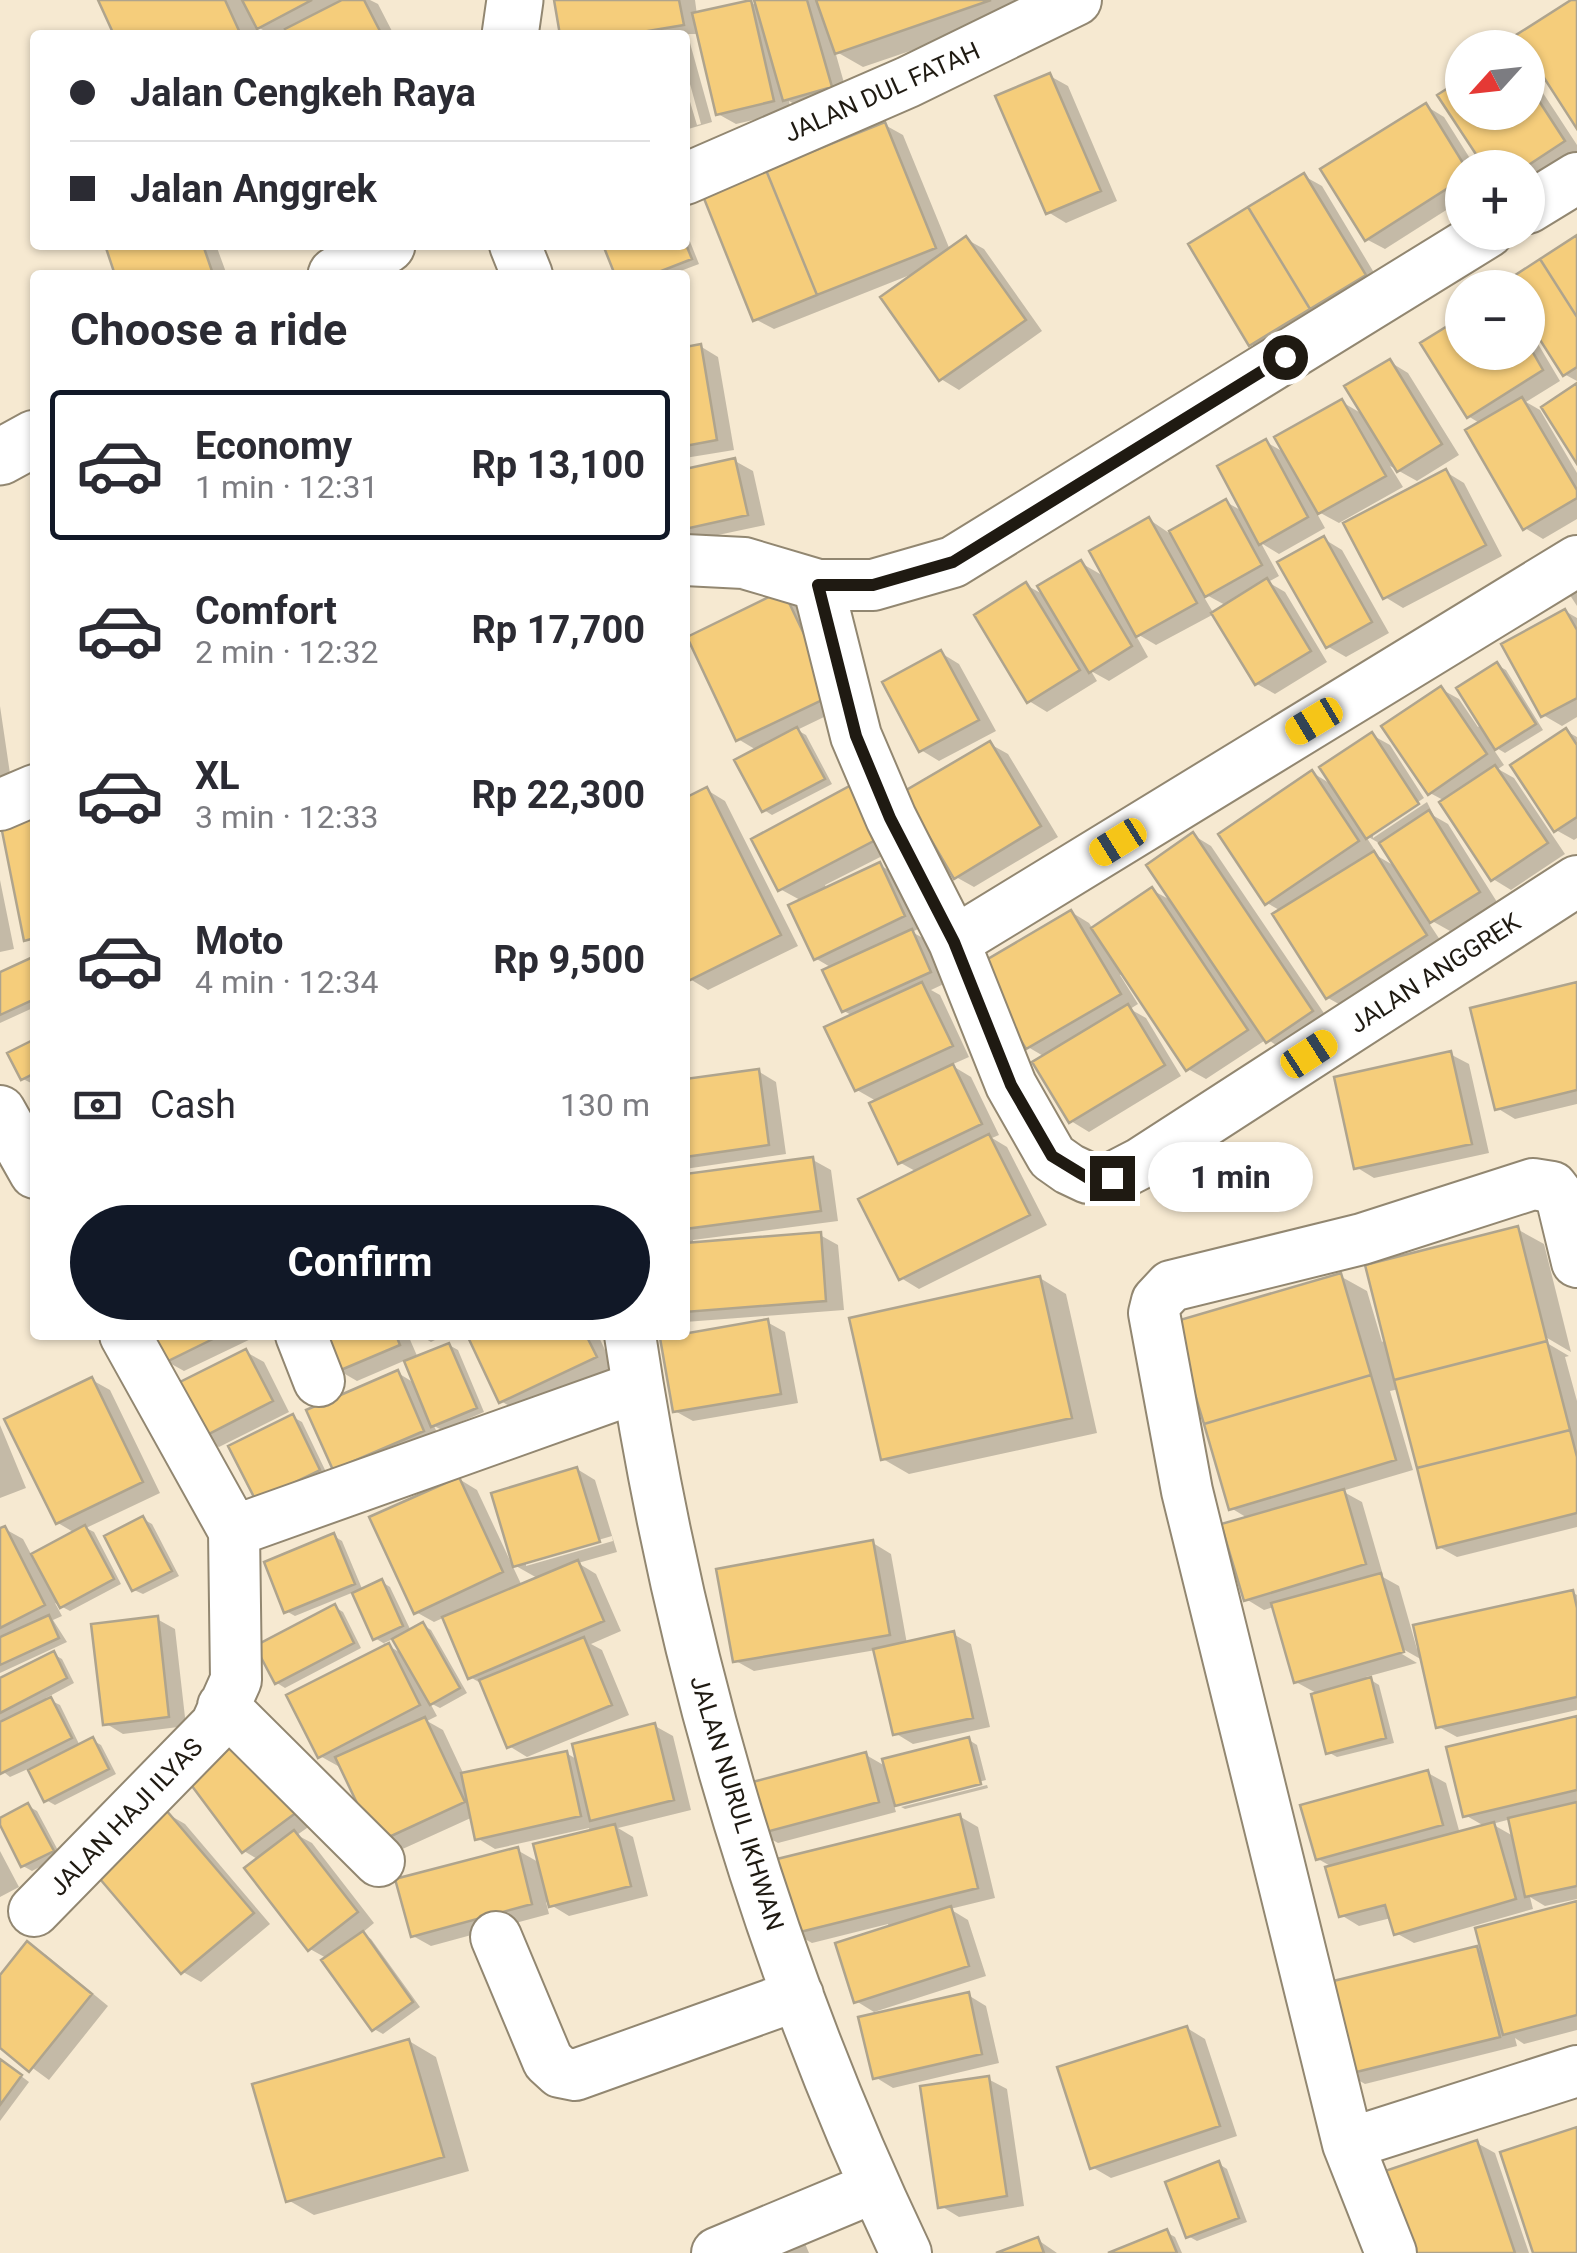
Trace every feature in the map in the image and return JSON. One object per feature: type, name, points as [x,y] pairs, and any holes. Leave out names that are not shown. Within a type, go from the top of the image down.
[{"type":"main road","points":[[511,30],[514,0]]},
{"type":"main road","points":[[344,270],[378,250]]},
{"type":"main road","points":[[0,457],[30,441]]},
{"type":"street","name":"JALAN DUL FATAH","points":[[690,177],[908,82],[1076,0]]},
{"type":"street","points":[[1545,198],[1577,178]]},
{"type":"street","points":[[690,560],[744,563],[818,585],[873,585],[953,562],[1459,250]]},
{"type":"street","points":[[954,942],[1577,560]]},
{"type":"street","name":"JALAN ANGGREK","points":[[818,585],[856,736],[890,818],[954,942],[1011,1085],[1052,1156],[1088,1178],[1112,1178],[1142,1163],[1577,881]]},
{"type":"street","points":[[0,804],[30,792]]},
{"type":"street","points":[[0,1110],[30,1165]]},
{"type":"street","points":[[1391,2253],[1348,2144],[1186,1491],[1154,1312],[1156,1301],[1172,1286],[1362,1240],[1533,1184],[1552,1188],[1562,1200],[1577,1262]]},
{"type":"street","name":"JALAN HAJI ILYAS","points":[[34,1912],[216,1725],[236,1680],[234,1531],[128,1340]]},
{"type":"street","points":[[304,1340],[319,1381]]},
{"type":"street","name":"JALAN NURUL IKHWAN","points":[[631,1340],[663,1534],[710,1726],[753,1874],[875,2187],[906,2253]]},
{"type":"street","points":[[234,1531],[638,1387]]},
{"type":"street","points":[[224,1706],[378,1860]]},
{"type":"street","points":[[496,1937],[548,2061],[560,2072],[575,2076],[798,1995]]},
{"type":"street","points":[[1348,2144],[1577,2071]]},
{"type":"street","points":[[717,2253],[875,2187]]},
{"type":"building","points":[[98,0],[225,0],[239,30],[112,30]]},
{"type":"building","points":[[242,0],[312,0],[257,29]]},
{"type":"building","points":[[342,0],[364,0],[379,30],[286,30]]},
{"type":"building","points":[[554,0],[679,0],[684,25],[654,30],[559,30]]},
{"type":"building","points":[[751,0],[774,101],[716,115],[692,13]]},
{"type":"building","points":[[754,0],[807,0],[832,87],[783,101]]},
{"type":"building","points":[[816,0],[991,0],[835,54]]},
{"type":"building","points":[[1577,0],[1577,129],[1545,79],[1545,30],[1524,30]]},
{"type":"building","points":[[1050,73],[1101,191],[1046,214],[995,96]]},
{"type":"building","points":[[1445,90],[1445,107],[1437,95]]},
{"type":"building","points":[[1426,103],[1455,150],[1445,150],[1445,190],[1365,241],[1320,169]]},
{"type":"building","points":[[1545,110],[1565,141],[1545,154],[1545,150],[1473,150],[1460,130],[1545,130]]},
{"type":"building","points":[[885,122],[936,248],[817,295],[766,170]]},
{"type":"building","points":[[766,170],[817,295],[753,321],[703,196]]},
{"type":"building","points":[[1304,173],[1366,275],[1310,309],[1248,207]]},
{"type":"building","points":[[1248,207],[1310,309],[1249,346],[1188,244]]},
{"type":"building","points":[[1577,235],[1577,317],[1540,259]]},
{"type":"building","points":[[966,236],[1026,320],[939,381],[880,297]]},
{"type":"building","points":[[107,250],[205,250],[212,270],[113,270]]},
{"type":"building","points":[[605,250],[688,250],[692,259],[664,270],[613,270]]},
{"type":"building","points":[[1540,259],[1577,317],[1577,367],[1563,376],[1545,348],[1545,270],[1523,270]]},
{"type":"building","points":[[1445,328],[1445,370],[1543,370],[1467,418],[1420,343]]},
{"type":"building","points":[[701,344],[717,440],[690,445],[690,346]]},
{"type":"building","points":[[1390,359],[1442,444],[1397,472],[1344,386]]},
{"type":"building","points":[[1577,383],[1577,464],[1541,407]]},
{"type":"building","points":[[1522,397],[1577,490],[1577,498],[1523,530],[1465,430]]},
{"type":"building","points":[[1342,399],[1386,476],[1318,514],[1274,437]]},
{"type":"building","points":[[1266,439],[1308,517],[1259,545],[1217,466]]},
{"type":"building","points":[[735,458],[748,515],[690,528],[690,468]]},
{"type":"building","points":[[1446,469],[1486,545],[1383,599],[1343,523]]},
{"type":"building","points":[[1226,499],[1262,565],[1205,597],[1169,531]]},
{"type":"building","points":[[1149,517],[1197,603],[1136,637],[1089,551]]},
{"type":"building","points":[[1324,536],[1372,622],[1326,648],[1277,562]]},
{"type":"building","points":[[1081,560],[1132,646],[1089,673],[1037,586]]},
{"type":"building","points":[[1267,578],[1311,651],[1255,685],[1211,613]]},
{"type":"building","points":[[1026,582],[1080,670],[1027,703],[974,615]]},
{"type":"building","points":[[783,590],[833,695],[736,741],[690,643],[690,636]]},
{"type":"building","points":[[1565,609],[1577,630],[1577,698],[1541,717],[1501,644]]},
{"type":"building","points":[[941,650],[979,720],[919,752],[882,682]]},
{"type":"building","points":[[1497,662],[1536,724],[1495,750],[1456,688]]},
{"type":"building","points":[[1441,686],[1487,754],[1428,795],[1381,726]]},
{"type":"building","points":[[797,727],[825,779],[762,812],[734,760]]},
{"type":"building","points":[[1566,728],[1577,745],[1577,817],[1554,832],[1510,765]]},
{"type":"building","points":[[1372,732],[1419,804],[1366,839],[1319,767]]},
{"type":"building","points":[[990,741],[1041,826],[954,879],[903,792]]},
{"type":"building","points":[[1495,765],[1548,843],[1491,881],[1439,802]]},
{"type":"building","points":[[1312,770],[1359,841],[1265,905],[1218,834]]},
{"type":"building","points":[[857,782],[885,835],[778,891],[751,839]]},
{"type":"building","points":[[707,787],[781,935],[690,980],[690,796]]},
{"type":"building","points":[[1429,810],[1480,892],[1430,923],[1379,843]]},
{"type":"building","points":[[30,813],[30,939],[24,941],[0,821]]},
{"type":"building","points":[[1193,832],[1313,1011],[1266,1043],[1146,865]]},
{"type":"building","points":[[1374,851],[1427,935],[1326,999],[1272,914]]},
{"type":"building","points":[[880,862],[905,916],[814,960],[788,905]]},
{"type":"building","points":[[1152,887],[1248,1030],[1186,1071],[1091,928]]},
{"type":"building","points":[[1071,910],[1121,994],[1026,1049],[976,966]]},
{"type":"building","points":[[912,929],[931,972],[842,1012],[822,970]]},
{"type":"building","points":[[30,958],[30,1001],[0,1015],[0,972]]},
{"type":"building","points":[[922,982],[953,1046],[855,1091],[824,1027]]},
{"type":"building","points":[[1577,982],[1577,1090],[1495,1110],[1470,1008]]},
{"type":"building","points":[[1128,1004],[1165,1065],[1069,1123],[1032,1062]]},
{"type":"building","points":[[30,1042],[30,1076],[21,1080],[7,1053]]},
{"type":"building","points":[[1451,1051],[1472,1144],[1354,1169],[1334,1077]]},
{"type":"building","points":[[953,1064],[982,1124],[898,1164],[869,1103]]},
{"type":"building","points":[[759,1069],[769,1145],[690,1156],[690,1078]]},
{"type":"building","points":[[989,1134],[1030,1215],[899,1280],[858,1199]]},
{"type":"building","points":[[813,1157],[821,1211],[690,1228],[690,1173]]},
{"type":"building","points":[[1518,1226],[1547,1341],[1394,1380],[1365,1265]]},
{"type":"building","points":[[821,1232],[826,1301],[690,1312],[690,1243]]},
{"type":"building","points":[[1341,1273],[1371,1375],[1204,1424],[1173,1322]]},
{"type":"building","points":[[1040,1276],[1072,1418],[881,1460],[849,1318]]},
{"type":"building","points":[[768,1319],[781,1394],[673,1412],[660,1340],[690,1340],[690,1333]]},
{"type":"building","points":[[153,1340],[211,1340],[164,1363]]},
{"type":"building","points":[[323,1340],[398,1340],[400,1345],[336,1372]]},
{"type":"building","points":[[469,1340],[588,1340],[597,1357],[499,1403]]},
{"type":"building","points":[[1547,1341],[1570,1430],[1417,1468],[1394,1380]]},
{"type":"building","points":[[449,1343],[477,1408],[431,1427],[404,1361]]},
{"type":"building","points":[[246,1349],[273,1401],[199,1439],[172,1386]]},
{"type":"building","points":[[398,1370],[424,1431],[333,1470],[306,1410]]},
{"type":"building","points":[[1371,1375],[1396,1460],[1229,1510],[1204,1424]]},
{"type":"building","points":[[92,1377],[143,1482],[56,1524],[4,1419]]},
{"type":"building","points":[[293,1414],[320,1470],[256,1501],[228,1446]]},
{"type":"building","points":[[1570,1430],[1577,1457],[1577,1513],[1437,1548],[1417,1468]]},
{"type":"building","points":[[577,1467],[600,1542],[513,1567],[491,1493]]},
{"type":"building","points":[[459,1477],[503,1572],[414,1614],[369,1517]]},
{"type":"building","points":[[1344,1489],[1366,1564],[1244,1601],[1221,1524]]},
{"type":"building","points":[[143,1516],[172,1571],[132,1591],[104,1536]]},
{"type":"building","points":[[85,1525],[114,1579],[60,1608],[31,1554]]},
{"type":"building","points":[[5,1526],[45,1605],[0,1628],[0,1528]]},
{"type":"building","points":[[334,1533],[355,1584],[284,1613],[264,1562]]},
{"type":"building","points":[[873,1540],[890,1635],[733,1662],[716,1569]]},
{"type":"building","points":[[578,1560],[604,1621],[468,1679],[442,1617]]},
{"type":"building","points":[[1381,1573],[1404,1652],[1294,1683],[1271,1603]]},
{"type":"building","points":[[382,1579],[403,1626],[373,1640],[352,1593]]},
{"type":"building","points":[[1573,1590],[1577,1608],[1577,1697],[1436,1728],[1413,1625]]},
{"type":"building","points":[[335,1604],[354,1643],[275,1684],[255,1646]]},
{"type":"building","points":[[49,1615],[59,1638],[0,1665],[0,1637]]},
{"type":"building","points":[[158,1616],[169,1717],[103,1725],[91,1624]]},
{"type":"building","points":[[423,1622],[460,1688],[430,1705],[392,1639]]},
{"type":"building","points":[[954,1631],[973,1718],[893,1735],[873,1649]]},
{"type":"building","points":[[584,1637],[612,1705],[507,1748],[479,1680]]},
{"type":"building","points":[[389,1643],[420,1705],[318,1758],[286,1695]]},
{"type":"building","points":[[54,1651],[67,1678],[0,1713],[0,1678]]},
{"type":"building","points":[[1371,1677],[1386,1738],[1326,1754],[1311,1694]]},
{"type":"building","points":[[51,1697],[72,1738],[0,1774],[0,1722]]},
{"type":"building","points":[[1577,1716],[1577,1790],[1463,1817],[1446,1747]]},
{"type":"building","points":[[425,1717],[465,1802],[376,1843],[335,1757]]},
{"type":"building","points":[[655,1723],[674,1800],[590,1821],[572,1744]]},
{"type":"building","points":[[238,1732],[297,1812],[242,1853],[183,1774]]},
{"type":"building","points":[[93,1737],[109,1769],[44,1802],[28,1770]]},
{"type":"building","points":[[969,1737],[981,1784],[895,1806],[882,1759]]},
{"type":"building","points":[[567,1751],[581,1816],[475,1840],[461,1773]]},
{"type":"building","points":[[866,1752],[879,1802],[758,1834],[745,1784]]},
{"type":"building","points":[[1428,1770],[1443,1825],[1316,1860],[1300,1805]]},
{"type":"building","points":[[1577,1802],[1577,1886],[1525,1897],[1508,1818]]},
{"type":"building","points":[[28,1803],[54,1851],[21,1867],[0,1818]]},
{"type":"building","points":[[166,1810],[254,1913],[181,1974],[94,1872]]},
{"type":"building","points":[[960,1814],[978,1888],[792,1934],[773,1860]]},
{"type":"building","points":[[1494,1822],[1516,1899],[1394,1935],[1385,1905],[1339,1917],[1325,1867]]},
{"type":"building","points":[[615,1824],[631,1886],[549,1907],[533,1844]]},
{"type":"building","points":[[294,1830],[358,1912],[308,1951],[244,1868]]},
{"type":"building","points":[[518,1847],[532,1904],[411,1937],[395,1879]]},
{"type":"building","points":[[1577,1901],[1577,2015],[1503,2035],[1475,1928]]},
{"type":"building","points":[[951,1906],[969,1966],[854,2003],[835,1943]]},
{"type":"building","points":[[363,1931],[413,2002],[372,2031],[321,1960]]},
{"type":"building","points":[[27,1941],[92,1994],[29,2072],[0,2048],[0,1975]]},
{"type":"building","points":[[1477,1946],[1500,2037],[1344,2075],[1321,1984]]},
{"type":"building","points":[[969,1992],[982,2054],[873,2079],[858,2017]]},
{"type":"building","points":[[1187,2026],[1220,2126],[1090,2169],[1057,2067]]},
{"type":"building","points":[[409,2039],[444,2157],[286,2202],[252,2084]]},
{"type":"building","points":[[0,2059],[22,2075],[0,2105]]},
{"type":"building","points":[[989,2076],[1007,2196],[938,2208],[920,2086]]},
{"type":"building","points":[[1577,2127],[1577,2253],[1533,2253],[1500,2152]]},
{"type":"building","points":[[1477,2140],[1515,2253],[1412,2253],[1385,2171]]},
{"type":"building","points":[[1219,2161],[1239,2218],[1186,2238],[1165,2182]]},
{"type":"building","points":[[1167,2229],[1177,2253],[1108,2253]]},
{"type":"building","points":[[1038,2237],[1044,2253],[996,2253]]},
{"type":"route","points":[[1112,1178],[1088,1178],[1052,1156],[1011,1085],[954,942],[890,818],[856,736],[818,585],[873,585],[953,562],[1285,357]]}]
